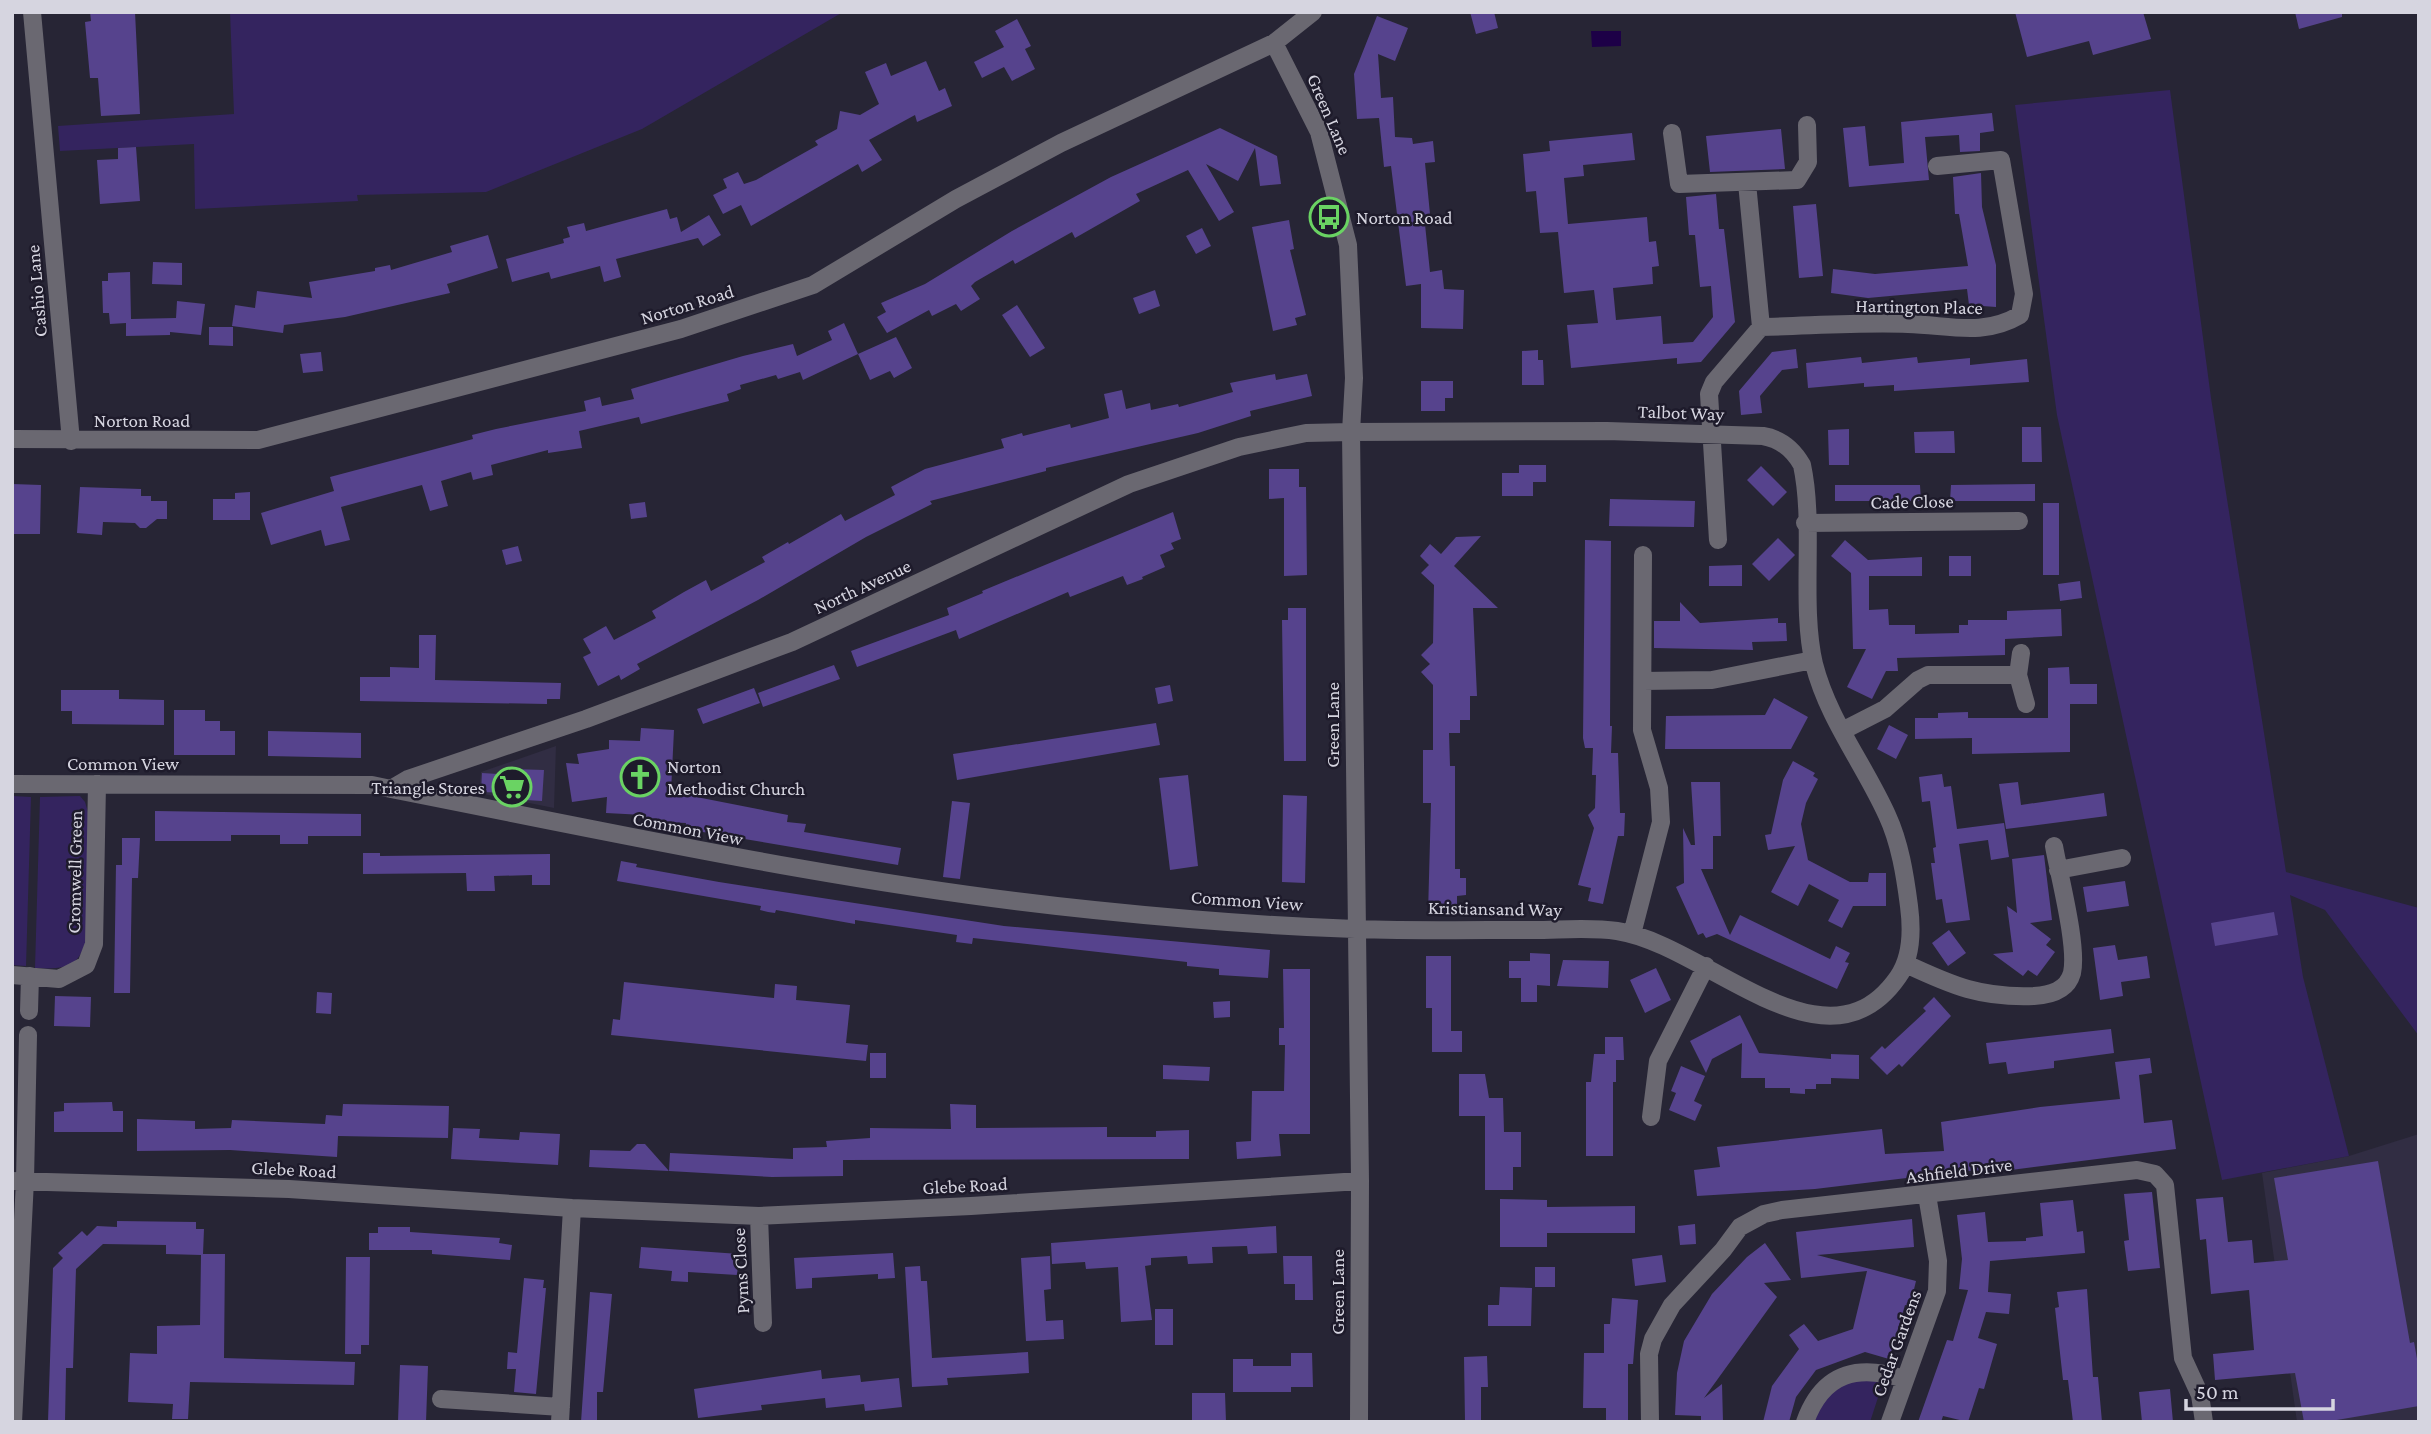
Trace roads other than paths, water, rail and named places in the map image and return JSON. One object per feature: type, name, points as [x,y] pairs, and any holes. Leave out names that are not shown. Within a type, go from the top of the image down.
[{"type":"street","name":"Cashio Lane","points":[[32,12],[71,441]]},
{"type":"street","name":"Norton Road","points":[[12,439],[258,440],[681,329],[813,285],[956,200],[1061,143],[1274,43],[1312,12]]},
{"type":"street","name":"Green Lane","points":[[1274,43],[1319,132],[1348,245],[1354,379],[1351,432],[1360,1181],[1359,1422]]},
{"type":"street","points":[[1672,133],[1679,184],[1747,183],[1797,180],[1808,162],[1807,125]]},
{"type":"street","name":"Hartington Place","points":[[1761,327],[1908,324],[1981,330],[2004,325],[2020,315],[2024,294],[2001,160],[1937,166]]},
{"type":"street","points":[[1718,540],[1709,394],[1714,382],[1761,327],[1747,183]]},
{"type":"street","name":"Talbot Way","points":[[1351,432],[1607,430],[1774,438],[1790,448],[1802,465],[1813,660]]},
{"type":"street","name":"North Avenue","points":[[391,789],[408,779],[586,719],[792,642],[1129,484],[1238,447],[1306,433],[1351,432]]},
{"type":"street","name":"Cade Close","points":[[1805,523],[2018,521]]},
{"type":"street","points":[[1632,934],[1661,822],[1659,788],[1643,730],[1643,555]]},
{"type":"street","points":[[2021,653],[2018,675],[2026,704]]},
{"type":"street","points":[[1643,681],[1712,680],[1813,660],[1842,731],[1886,812],[1896,839],[1910,912],[1910,945],[1906,964],[1957,987],[1998,997],[2049,995],[2065,987],[2072,973],[2073,953],[2054,846]]},
{"type":"street","points":[[1842,731],[1885,709],[1917,680],[1928,675],[2018,675]]},
{"type":"street","name":"Common View","points":[[12,784],[349,783],[391,789],[702,853],[877,883],[1095,910],[1356,929]]},
{"type":"street","name":"Cromwell Green","points":[[21,976],[59,979],[86,965],[94,944],[97,784]]},
{"type":"street","points":[[2058,870],[2122,858]]},
{"type":"street","name":"Kristiansand Way","points":[[1356,929],[1614,930],[1632,934],[1706,966],[1801,1014],[1830,1018],[1860,1011],[1875,1001],[1906,964]]},
{"type":"street","points":[[1651,1117],[1658,1061],[1706,966]]},
{"type":"street","points":[[21,976],[29,1011]]},
{"type":"street","points":[[13,1422],[19,1180],[28,1035]]},
{"type":"street","name":"Ashfield Drive","points":[[1650,1422],[1649,1354],[1653,1339],[1672,1305],[1723,1251],[1740,1227],[1764,1214],[2137,1170],[2148,1171],[2161,1178],[2167,1196],[2183,1358],[2200,1395],[2204,1422]]},
{"type":"street","name":"Glebe Road","points":[[19,1180],[289,1189],[572,1209],[759,1216],[971,1206],[1360,1181]]},
{"type":"street","name":"Cedar Gardens","points":[[1890,1422],[1937,1291],[1938,1261],[1927,1195]]},
{"type":"street","points":[[441,1399],[560,1415],[572,1209]]},
{"type":"street","name":"Pyms Close","points":[[759,1216],[763,1323]]},
{"type":"street","points":[[1805,1422],[1818,1395],[1843,1376],[1874,1371],[1905,1379]]},
{"type":"place","name":"Norton Road","points":[[1329,217]]},
{"type":"place","name":"Norton Methodist Church","points":[[640,777]]},
{"type":"place","name":"Triangle Stores","points":[[512,787]]}]
